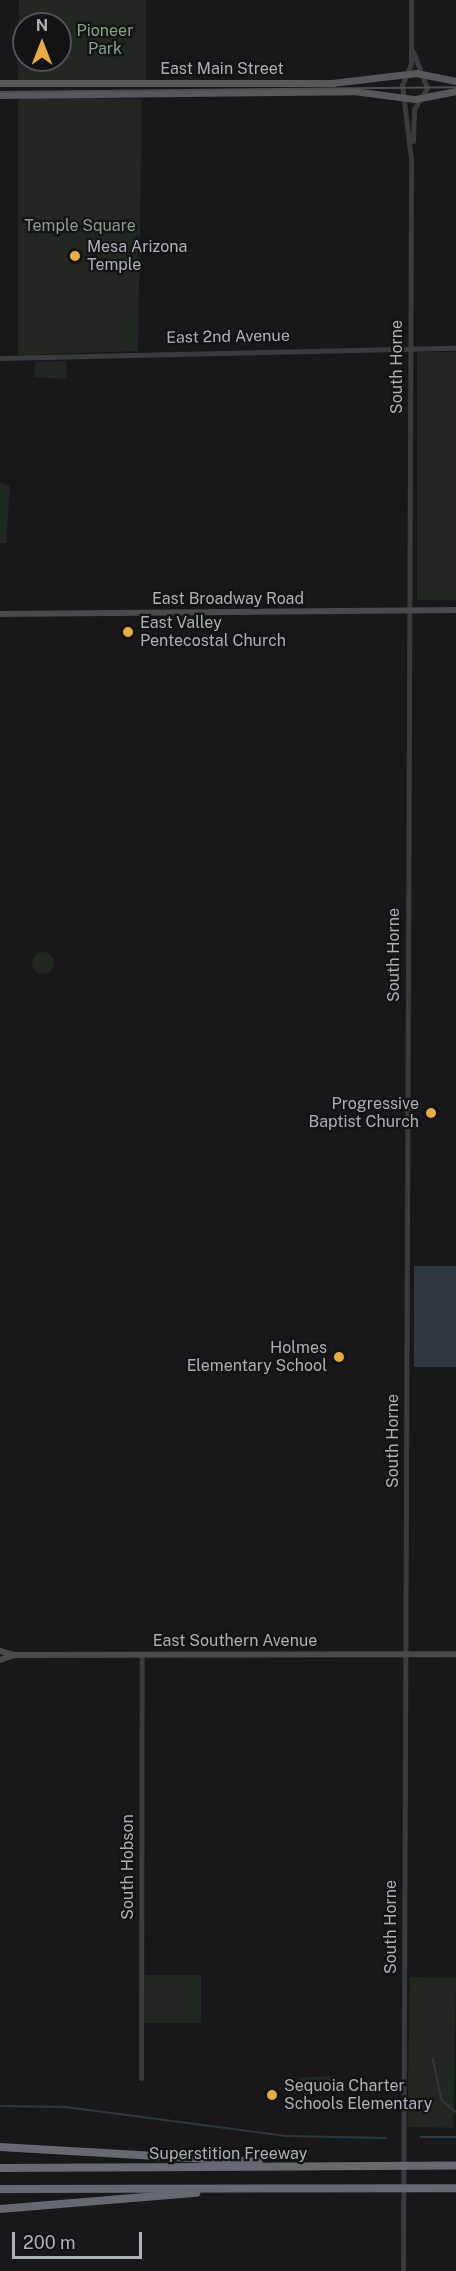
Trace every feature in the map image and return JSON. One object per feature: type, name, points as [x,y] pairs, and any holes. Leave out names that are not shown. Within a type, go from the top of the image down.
[{"type":"highway","points":[[0,2147],[363,2167]]},
{"type":"highway","name":"Superstition Freeway","points":[[0,2168],[456,2166]]},
{"type":"highway","points":[[0,2209],[283,2188]]},
{"type":"highway","name":"Superstition Freeway","points":[[0,2189],[456,2188]]},
{"type":"main road","name":"East Main Street","points":[[0,83],[332,83],[407,76],[425,77]]},
{"type":"main road","points":[[425,77],[456,81]]},
{"type":"main road","name":"East Main Street","points":[[0,95],[352,91],[421,98]]},
{"type":"main road","points":[[421,98],[456,91]]},
{"type":"main road","name":"East Broadway Road","points":[[0,614],[456,610]]},
{"type":"main road","name":"East Southern Avenue","points":[[0,1651],[14,1655],[456,1654]]},
{"type":"main road","name":"East Southern Avenue","points":[[0,1660],[14,1655]]},
{"type":"street","points":[[411,0],[412,48],[425,77]]},
{"type":"street","name":"South Horne","points":[[411,153],[404,96],[412,48]]},
{"type":"street","name":"South Horne","points":[[403,2271],[411,153],[414,109],[427,88],[425,77]]},
{"type":"street","name":"East 2nd Avenue","points":[[0,358],[456,348]]},
{"type":"street","name":"South Hobson","points":[[141,2078],[142,1655]]},
{"type":"green space","name":"Pioneer Park","points":[[19,0],[146,0],[146,83],[18,83],[18,72],[72,72],[72,12],[19,12]]},
{"type":"green space","name":"Temple Square","points":[[23,97],[142,99],[138,351],[18,355],[18,101]]},
{"type":"green space","points":[[417,352],[456,352],[456,600],[417,600]]},
{"type":"green space","points":[[66,361],[67,379],[34,377],[35,362]]},
{"type":"green space","points":[[0,482],[10,486],[6,543],[0,543]]},
{"type":"green space","points":[[43,952],[51,955],[54,963],[51,971],[43,974],[35,971],[32,963],[35,955]]},
{"type":"green space","points":[[142,1975],[201,1975],[201,2023],[142,2023]]},
{"type":"green space","points":[[410,1977],[456,1978],[453,2128],[407,2127]]},
{"type":"green space","points":[[331,2076],[331,2093],[298,2092],[298,2078]]},
{"type":"shaded area","points":[[414,1266],[456,1266],[456,1367],[414,1367]]},
{"type":"waterway","points":[[433,2058],[442,2100],[456,2112]]},
{"type":"waterway","points":[[0,2106],[66,2107],[287,2136],[386,2138]]},
{"type":"waterway","points":[[421,2137],[456,2137]]},
{"type":"tram line","points":[[0,92],[456,87]]},
{"type":"place","name":"Mesa Arizona Temple","points":[[75,256]]},
{"type":"place","name":"East Valley Pentecostal Church","points":[[128,632]]},
{"type":"place","name":"Progressive Baptist Church","points":[[431,1113]]},
{"type":"place","name":"Holmes Elementary School","points":[[339,1357]]},
{"type":"place","name":"Sequoia Charter Schools Elementary","points":[[272,2095]]}]
